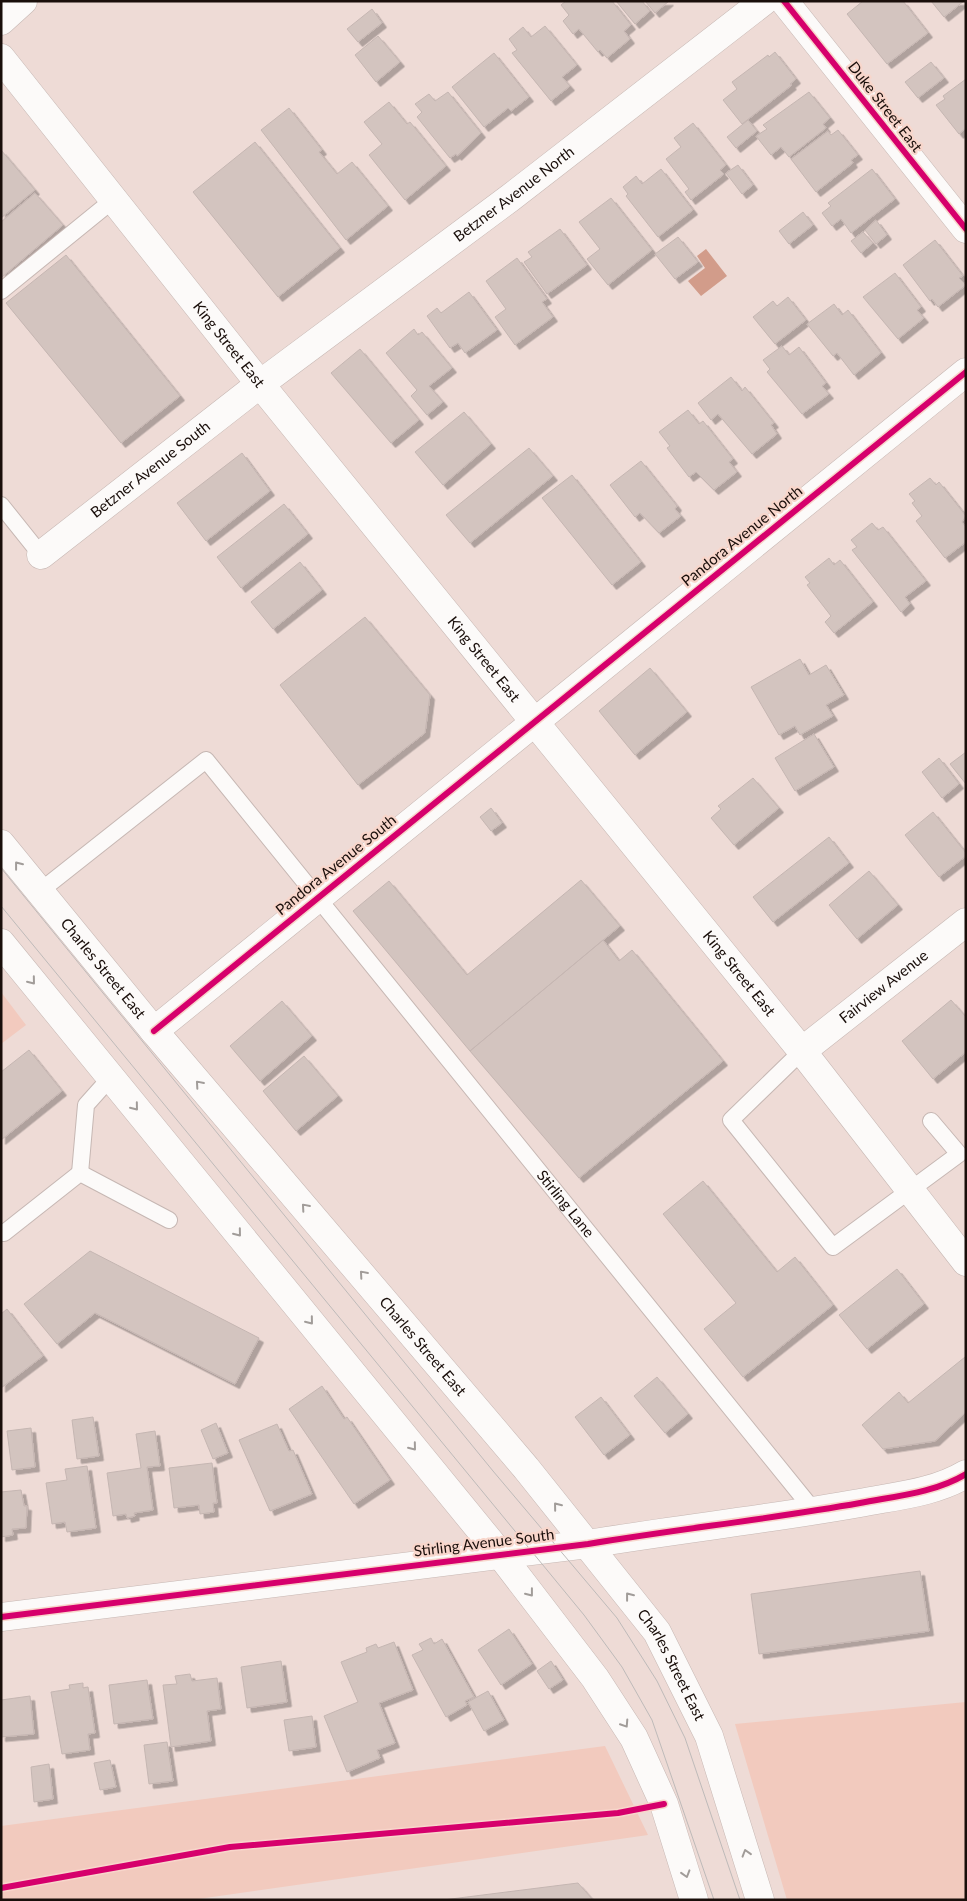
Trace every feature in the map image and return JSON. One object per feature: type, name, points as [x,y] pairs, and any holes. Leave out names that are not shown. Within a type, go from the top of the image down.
[{"type":"main road","points":[[1,21],[23,1]]},
{"type":"main road","name":"Betzner Avenue North","points":[[260,384],[510,198],[764,1]]},
{"type":"main road","name":"Duke Street East","points":[[784,1],[966,229]]},
{"type":"main road","name":"King Street East","points":[[1,58],[260,384],[535,720],[802,1051],[966,1262]]},
{"type":"main road","name":"Pandora Avenue North","points":[[535,720],[966,372]]},
{"type":"main road","name":"Betzner Avenue South","points":[[41,555],[260,384]]},
{"type":"main road","name":"Pandora Avenue South","points":[[154,1031],[535,720]]},
{"type":"main road","name":"Charles Street East","points":[[1,844],[154,1031],[437,1361],[588,1544],[657,1632],[709,1736],[760,1900]]},
{"type":"main road","name":"Fairview Avenue","points":[[802,1051],[966,922]]},
{"type":"main road","points":[[1,943],[500,1554],[595,1678],[634,1738],[664,1804],[694,1900]]},
{"type":"main road","name":"Stirling Avenue South","points":[[1,1617],[588,1544],[684,1528],[814,1511],[932,1490],[966,1474]]},
{"type":"lane","points":[[1,292],[113,200]]},
{"type":"lane","points":[[1,505],[41,555]]},
{"type":"lane","name":"Stirling Lane","points":[[39,892],[206,760],[814,1511]]},
{"type":"lane","points":[[802,1051],[731,1120],[833,1247],[910,1190],[962,1158],[931,1122]]},
{"type":"lane","points":[[4,1233],[80,1173],[86,1105],[111,1077]]},
{"type":"lane","points":[[80,1173],[169,1220]]},
{"type":"shaded area","points":[[706,249],[727,276],[701,296],[688,281],[705,268],[697,256]]},
{"type":"shaded area","points":[[1,992],[26,1025],[1,1044]]},
{"type":"shaded area","points":[[966,1702],[966,1900],[787,1900],[735,1724]]},
{"type":"shaded area","points":[[605,1746],[648,1835],[191,1900],[1,1900],[1,1826]]},
{"type":"building","points":[[566,1],[612,1],[631,25],[624,31],[630,39],[607,58],[600,50],[598,52],[579,29],[573,34],[563,21],[569,15],[561,5]]},
{"type":"building","points":[[616,1],[642,1],[650,11],[635,24]]},
{"type":"building","points":[[645,1],[669,1],[655,13]]},
{"type":"building","points":[[863,1],[903,1],[928,33],[887,64],[847,14]]},
{"type":"building","points":[[931,1],[964,1],[944,17]]},
{"type":"building","points":[[372,9],[382,23],[358,42],[347,29]]},
{"type":"building","points":[[545,26],[577,65],[562,77],[570,86],[551,101],[512,53],[517,50],[509,39],[523,27],[531,37]]},
{"type":"building","points":[[378,36],[400,62],[376,82],[355,55]]},
{"type":"building","points":[[775,52],[796,79],[790,84],[792,85],[742,124],[723,100],[737,89],[732,82],[768,55],[769,57]]},
{"type":"building","points":[[494,53],[529,97],[511,111],[508,108],[484,127],[452,87]]},
{"type":"building","points":[[931,62],[944,78],[918,98],[905,82]]},
{"type":"building","points":[[966,79],[966,128],[959,134],[936,105],[945,99],[943,96]]},
{"type":"building","points":[[448,92],[481,133],[457,156],[456,154],[450,158],[417,117],[422,112],[415,104],[429,94],[435,101]]},
{"type":"building","points":[[809,92],[830,118],[823,124],[826,128],[789,157],[781,147],[771,155],[756,136],[767,129],[763,125]]},
{"type":"building","points":[[389,102],[407,124],[410,122],[446,166],[405,200],[369,155],[382,144],[364,122]]},
{"type":"building","points":[[289,108],[322,150],[319,152],[337,174],[352,162],[388,206],[346,240],[261,130]]},
{"type":"building","points":[[748,120],[757,131],[736,148],[727,137]]},
{"type":"building","points":[[693,123],[726,165],[720,170],[724,174],[691,200],[685,192],[689,189],[666,159],[681,147],[674,138]]},
{"type":"building","points":[[838,130],[858,155],[851,160],[853,163],[816,192],[791,159],[828,131],[831,135]]},
{"type":"building","points":[[255,142],[340,248],[278,297],[193,192]]},
{"type":"building","points":[[1,150],[35,190],[1,218]]},
{"type":"building","points":[[738,165],[753,185],[742,194],[726,173]]},
{"type":"building","points":[[661,169],[693,210],[658,237],[626,196],[628,194],[623,187],[636,176],[642,184]]},
{"type":"building","points":[[872,169],[895,199],[851,233],[841,219],[832,226],[822,213],[831,206],[828,203]]},
{"type":"building","points":[[35,193],[63,225],[1,278],[1,222]]},
{"type":"building","points":[[611,198],[652,250],[608,285],[587,259],[600,249],[579,222]]},
{"type":"building","points":[[803,212],[813,225],[789,244],[779,231]]},
{"type":"building","points":[[876,220],[887,235],[876,244],[865,230]]},
{"type":"building","points":[[560,229],[587,265],[547,294],[524,262],[532,257],[528,252]]},
{"type":"building","points":[[863,232],[873,243],[861,253],[851,241]]},
{"type":"building","points":[[678,237],[698,262],[675,279],[655,254]]},
{"type":"building","points":[[935,240],[963,276],[959,278],[966,285],[938,307],[932,299],[930,301],[903,265]]},
{"type":"building","points":[[66,255],[180,396],[121,443],[6,303]]},
{"type":"building","points":[[517,258],[547,299],[542,302],[553,317],[515,345],[495,317],[506,309],[486,281]]},
{"type":"building","points":[[895,273],[921,307],[917,310],[924,318],[898,339],[863,297]]},
{"type":"building","points":[[469,292],[497,330],[465,353],[458,343],[450,348],[427,316],[437,308],[441,313]]},
{"type":"building","points":[[788,297],[806,320],[775,344],[753,317],[773,301],[777,306]]},
{"type":"building","points":[[834,304],[842,315],[848,310],[881,353],[854,375],[837,353],[833,356],[807,324]]},
{"type":"building","points":[[414,329],[418,335],[422,332],[452,368],[429,386],[443,402],[427,415],[411,396],[417,390],[386,353]]},
{"type":"building","points":[[782,346],[789,355],[799,347],[826,383],[822,386],[829,394],[802,414],[767,372],[770,369],[763,360]]},
{"type":"building","points":[[360,349],[419,420],[391,443],[331,373]]},
{"type":"building","points":[[731,377],[742,391],[745,387],[774,423],[771,425],[777,434],[752,454],[718,414],[711,420],[698,403]]},
{"type":"building","points":[[688,410],[699,424],[703,421],[733,459],[729,462],[737,472],[714,490],[696,472],[689,477],[667,448],[670,446],[659,432]]},
{"type":"building","points":[[464,412],[491,444],[443,485],[415,452]]},
{"type":"building","points":[[529,448],[553,476],[470,543],[446,515]]},
{"type":"building","points":[[242,453],[270,491],[206,541],[177,503]]},
{"type":"building","points":[[641,461],[677,506],[675,509],[681,516],[659,533],[640,513],[635,517],[610,485]]},
{"type":"building","points":[[572,475],[641,562],[612,585],[542,498]]},
{"type":"building","points":[[930,478],[936,485],[939,482],[966,516],[962,522],[966,527],[966,542],[945,558],[916,521],[922,516],[912,503],[915,501],[909,494]]},
{"type":"building","points":[[284,504],[308,534],[241,588],[217,557]]},
{"type":"building","points":[[872,523],[878,530],[883,527],[926,581],[905,597],[910,604],[901,612],[852,550],[857,547],[851,540]]},
{"type":"building","points":[[829,558],[834,565],[840,560],[873,602],[834,633],[825,622],[831,616],[807,585],[810,583],[805,577]]},
{"type":"building","points":[[300,562],[322,590],[273,629],[251,602]]},
{"type":"building","points":[[365,617],[430,695],[425,733],[358,785],[280,685]]},
{"type":"building","points":[[800,659],[809,675],[826,665],[844,695],[826,705],[833,716],[800,735],[795,726],[779,735],[751,687]]},
{"type":"building","points":[[650,668],[687,712],[635,755],[599,711]]},
{"type":"building","points":[[814,734],[834,767],[795,791],[775,758]]},
{"type":"building","points":[[966,752],[966,784],[950,764]]},
{"type":"building","points":[[939,758],[959,784],[942,798],[922,772]]},
{"type":"building","points":[[753,778],[779,808],[734,845],[711,818],[721,809],[718,806]]},
{"type":"building","points":[[491,808],[502,823],[491,831],[480,817]]},
{"type":"building","points":[[933,812],[966,853],[966,856],[939,877],[905,835]]},
{"type":"building","points":[[829,837],[849,863],[773,922],[753,897]]},
{"type":"building","points":[[869,871],[898,905],[857,939],[829,905]]},
{"type":"building","points":[[581,880],[620,926],[470,1051],[353,911],[389,881],[467,975]]},
{"type":"building","points":[[603,940],[619,961],[632,950],[723,1061],[579,1178],[470,1051]]},
{"type":"building","points":[[951,1000],[966,1017],[966,1052],[933,1079],[902,1041]]},
{"type":"building","points":[[282,1001],[312,1036],[260,1081],[230,1046]]},
{"type":"building","points":[[29,1050],[62,1091],[1,1140],[1,1072]]},
{"type":"building","points":[[304,1056],[338,1096],[296,1131],[263,1091]]},
{"type":"building","points":[[703,1181],[777,1272],[795,1257],[833,1305],[743,1377],[704,1329],[736,1303],[663,1214]]},
{"type":"building","points":[[90,1251],[259,1338],[235,1384],[95,1313],[57,1344],[24,1304]]},
{"type":"building","points":[[897,1269],[924,1304],[867,1349],[839,1315]]},
{"type":"building","points":[[7,1309],[43,1356],[1,1388],[1,1314]]},
{"type":"building","points":[[965,1357],[966,1412],[935,1441],[883,1449],[862,1425],[899,1392],[908,1403]]},
{"type":"building","points":[[657,1377],[688,1414],[665,1433],[634,1396]]},
{"type":"building","points":[[322,1386],[344,1419],[347,1417],[390,1480],[354,1504],[289,1409]]},
{"type":"building","points":[[601,1397],[630,1435],[604,1455],[575,1417]]},
{"type":"building","points":[[93,1417],[99,1456],[77,1459],[72,1420]]},
{"type":"building","points":[[216,1423],[228,1453],[213,1459],[201,1430]]},
{"type":"building","points":[[277,1424],[289,1451],[293,1450],[312,1494],[270,1511],[239,1440]]},
{"type":"building","points":[[31,1428],[35,1467],[12,1470],[7,1431]]},
{"type":"building","points":[[155,1431],[160,1466],[147,1467],[153,1510],[134,1513],[135,1516],[127,1518],[126,1514],[113,1516],[107,1473],[141,1468],[136,1434]]},
{"type":"building","points":[[212,1463],[217,1503],[213,1503],[214,1512],[200,1514],[199,1505],[174,1508],[169,1468]]},
{"type":"building","points":[[87,1466],[96,1528],[67,1532],[65,1522],[52,1524],[46,1483],[67,1480],[65,1469]]},
{"type":"building","points":[[21,1490],[24,1506],[27,1506],[26,1528],[12,1529],[13,1535],[1,1537],[1,1492]]},
{"type":"building","points":[[920,1571],[929,1631],[759,1654],[751,1594]]},
{"type":"building","points":[[509,1629],[532,1664],[501,1685],[478,1650]]},
{"type":"building","points":[[431,1638],[434,1644],[442,1639],[474,1697],[465,1701],[467,1705],[446,1717],[412,1655],[423,1650],[419,1644]]},
{"type":"building","points":[[394,1642],[413,1690],[379,1703],[395,1743],[377,1750],[380,1758],[347,1772],[324,1716],[358,1702],[341,1662],[367,1652],[366,1648],[376,1644],[378,1648]]},
{"type":"building","points":[[281,1661],[287,1702],[247,1708],[241,1667]]},
{"type":"building","points":[[551,1661],[563,1680],[549,1689],[537,1671]]},
{"type":"building","points":[[190,1674],[192,1681],[217,1678],[221,1709],[207,1711],[211,1741],[171,1747],[163,1685],[177,1684],[175,1676]]},
{"type":"building","points":[[147,1680],[153,1719],[114,1724],[109,1685]]},
{"type":"building","points":[[83,1683],[83,1688],[88,1687],[95,1733],[88,1734],[90,1750],[62,1754],[51,1692],[70,1689],[69,1685]]},
{"type":"building","points":[[488,1691],[504,1720],[484,1731],[468,1702]]},
{"type":"building","points":[[30,1696],[34,1734],[1,1737],[1,1700]]},
{"type":"building","points":[[312,1716],[316,1747],[289,1751],[284,1720]]},
{"type":"building","points":[[167,1742],[173,1781],[149,1784],[144,1745]]},
{"type":"building","points":[[110,1760],[116,1787],[100,1790],[94,1763]]},
{"type":"building","points":[[49,1764],[53,1799],[34,1802],[31,1767]]},
{"type":"building","points":[[578,1883],[593,1900],[443,1900]]},
{"type":"tram line","points":[[1,868],[493,1471],[617,1618],[657,1681],[685,1738],[740,1900]]},
{"type":"tram line","points":[[1,906],[584,1615],[622,1667],[652,1720],[714,1900]]},
{"type":"cycle path","points":[[784,1],[966,229]]},
{"type":"cycle path","points":[[154,1031],[966,372]]},
{"type":"cycle path","points":[[1,1617],[588,1544],[792,1514],[928,1490],[966,1474]]},
{"type":"cycle path","points":[[1,1888],[230,1847],[618,1813],[664,1804]]}]
